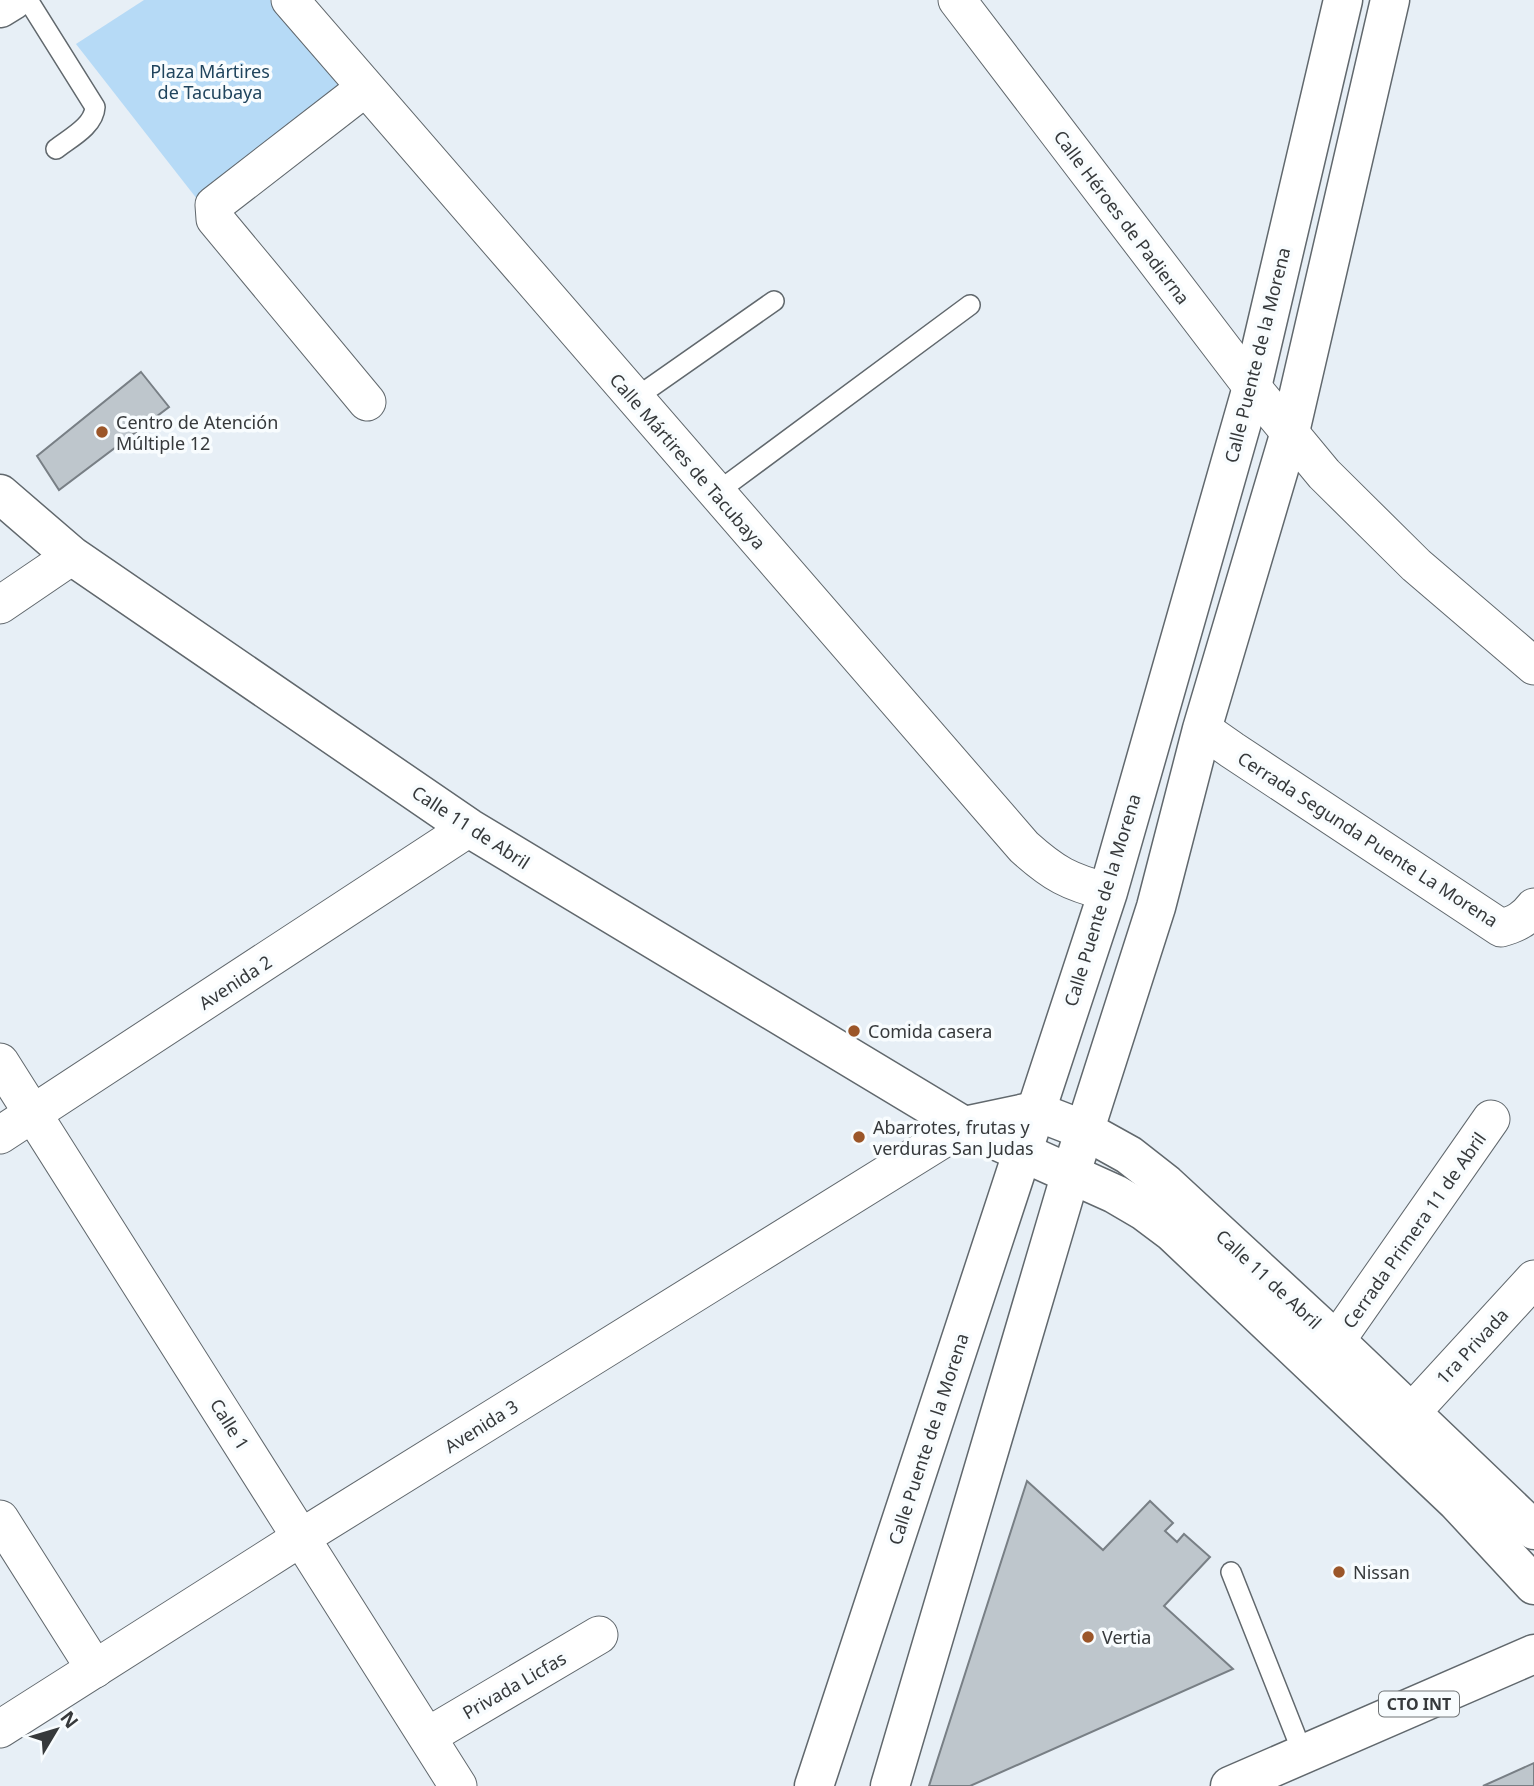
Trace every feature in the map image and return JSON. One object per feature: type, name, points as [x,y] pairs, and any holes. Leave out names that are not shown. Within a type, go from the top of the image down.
[{"type":"main road","points":[[0,8],[13,0]]},
{"type":"main road","name":"Calle Puente de la Morena","points":[[814,1786],[1108,892],[1252,387],[1343,0]]},
{"type":"main road","points":[[890,1786],[1084,1130],[1156,907],[1202,729],[1290,432],[1390,0]]},
{"type":"main road","name":"Calle 11 de Abril","points":[[0,494],[72,556],[469,828],[964,1126],[1071,1173],[1144,1211],[1172,1232],[1457,1502],[1534,1585]]},
{"type":"main road","points":[[964,1126],[1035,1111]]},
{"type":"main road","name":"Calle 11 de Abril","points":[[1035,1111],[1084,1130],[1129,1155],[1166,1184],[1411,1413],[1530,1519]]},
{"type":"main road","name":"CTO INT","points":[[1230,1786],[1534,1654]]},
{"type":"street","name":"Calle Mártires de Tacubaya","points":[[290,0],[1024,847],[1050,871],[1077,884],[1108,892]]},
{"type":"street","name":"Calle Héroes de Padierna","points":[[957,0],[1252,387],[1324,474],[1416,565],[1534,666]]},
{"type":"street","points":[[365,88],[214,205],[213,212],[215,219],[367,402]]},
{"type":"street","points":[[0,605],[72,556]]},
{"type":"street","name":"Cerrada Segunda Puente La Morena","points":[[1202,729],[1501,928],[1520,921],[1534,907]]},
{"type":"street","name":"Avenida 2","points":[[0,1135],[469,828]]},
{"type":"street","name":"Calle 1","points":[[0,1062],[458,1786]]},
{"type":"street","name":"Cerrada Primera 11 de Abril","points":[[1336,1341],[1491,1119]]},
{"type":"street","name":"Avenida 3","points":[[0,1729],[302,1537],[964,1126]]},
{"type":"street","name":"1ra Privada","points":[[1411,1413],[1534,1279]]},
{"type":"street","points":[[0,1519],[95,1669]]},
{"type":"street","name":"Privada Licfas","points":[[428,1736],[599,1635]]},
{"type":"lane","points":[[28,0],[94,107],[94,117],[89,123],[55,149]]},
{"type":"lane","points":[[634,399],[774,301]]},
{"type":"lane","points":[[716,494],[970,305]]},
{"type":"lane","points":[[1231,1572],[1303,1754]]},
{"type":"green space","name":"Plaza Mártires de Tacubaya","points":[[144,0],[270,0],[341,84],[197,199],[76,44]]},
{"type":"building","name":"Centro de Atención Múltiple 12","points":[[141,372],[169,407],[59,490],[37,456]]},
{"type":"building","name":"Vertia","points":[[1027,1481],[1103,1550],[1150,1501],[1173,1523],[1165,1531],[1177,1542],[1184,1534],[1210,1557],[1164,1606],[1233,1669],[970,1786],[929,1786]]},
{"type":"building","points":[[1534,1763],[1534,1786],[1483,1786]]},
{"type":"place","name":"Centro de Atención Múltiple 12","points":[[102,432]]},
{"type":"place","name":"Comida casera","points":[[854,1031]]},
{"type":"place","name":"Abarrotes, frutas y verduras San Judas","points":[[859,1137]]},
{"type":"place","name":"Nissan","points":[[1339,1572]]},
{"type":"place","name":"Vertia","points":[[1088,1637]]}]
